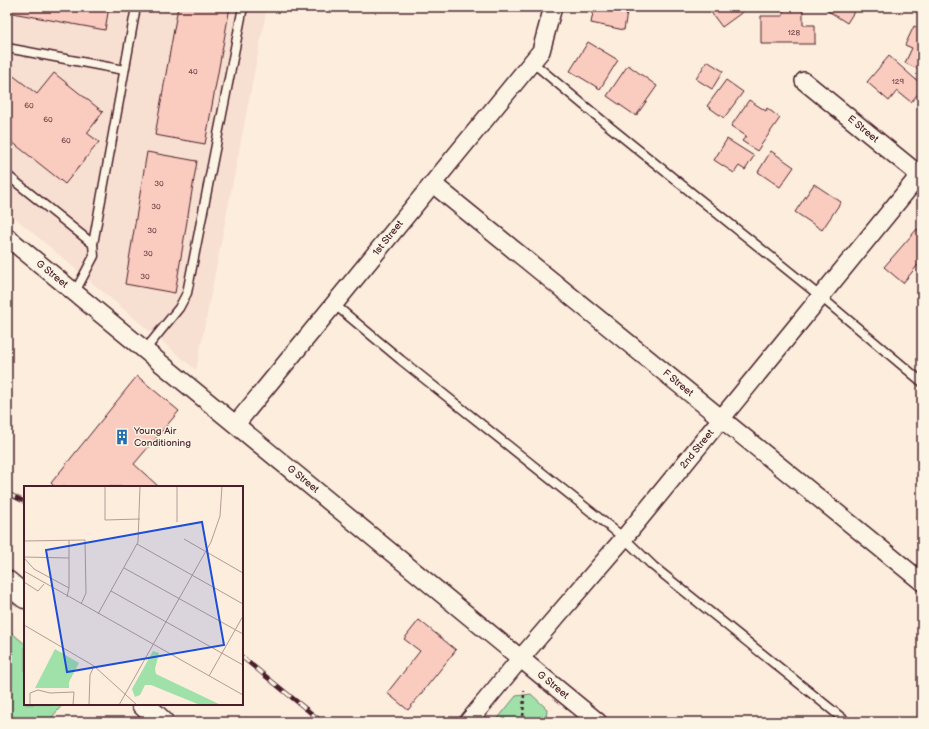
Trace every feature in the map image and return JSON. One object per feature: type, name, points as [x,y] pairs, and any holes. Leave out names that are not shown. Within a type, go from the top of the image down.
[{"type":"street","points":[[537,57],[553,7]]},
{"type":"street","name":"1st Street","points":[[236,424],[537,57]]},
{"type":"street","name":"E Street","points":[[804,81],[921,175]]},
{"type":"street","name":"2nd Street","points":[[468,722],[624,538],[921,175]]},
{"type":"street","name":"F Street","points":[[433,184],[922,582]]},
{"type":"street","name":"G Street","points":[[7,237],[598,722]]},
{"type":"street","points":[[7,582],[24,596]]},
{"type":"street","points":[[144,705],[161,722]]},
{"type":"lane","points":[[74,292],[94,256],[93,244],[136,7]]},
{"type":"lane","points":[[145,350],[179,308],[187,292],[242,7]]},
{"type":"lane","points":[[7,48],[124,70]]},
{"type":"lane","points":[[537,57],[610,127],[821,296],[922,382]]},
{"type":"lane","points":[[7,175],[93,244]]},
{"type":"lane","points":[[334,304],[400,360],[624,538],[653,566],[847,722]]},
{"type":"path","points":[[523,722],[524,691]]},
{"type":"shaded area","points":[[7,7],[267,7],[196,370],[7,211]]},
{"type":"green space","points":[[7,629],[24,643],[24,705],[62,705],[48,722],[7,722]]},
{"type":"green space","points":[[531,694],[547,709],[546,722],[495,722],[516,696]]},
{"type":"building","points":[[7,7],[109,7],[105,30],[7,12]]},
{"type":"building","points":[[178,7],[230,7],[205,144],[155,135]]},
{"type":"building","points":[[590,7],[628,7],[624,30],[591,23],[594,8]]},
{"type":"building","points":[[707,7],[741,7],[744,11],[722,27]]},
{"type":"building","points":[[822,7],[857,7],[847,23]]},
{"type":"building","points":[[783,8],[803,8],[803,25],[815,25],[815,44],[761,44],[761,16],[783,16]]},
{"type":"building","points":[[914,26],[922,30],[922,71],[905,63],[912,48],[905,45]]},
{"type":"building","points":[[588,42],[618,60],[600,89],[570,71]]},
{"type":"building","points":[[889,56],[922,85],[922,89],[911,102],[897,91],[889,101],[867,82]]},
{"type":"building","points":[[707,61],[723,71],[712,89],[696,79]]},
{"type":"building","points":[[628,65],[657,86],[636,116],[607,96]]},
{"type":"building","points":[[7,71],[37,94],[54,73],[103,112],[87,133],[99,142],[65,184],[7,138]]},
{"type":"building","points":[[726,80],[743,92],[724,118],[707,106]]},
{"type":"building","points":[[749,100],[766,111],[767,108],[780,118],[757,151],[742,141],[746,136],[731,126]]},
{"type":"building","points":[[727,139],[754,156],[745,170],[739,166],[734,173],[714,160]]},
{"type":"building","points":[[771,151],[794,167],[780,187],[758,172]]},
{"type":"building","points":[[147,152],[197,161],[175,293],[125,284]]},
{"type":"building","points":[[814,184],[841,202],[822,230],[795,212]]},
{"type":"building","points":[[917,229],[922,233],[922,260],[903,283],[884,267]]},
{"type":"building","name":"Young Air Conditioning","points":[[137,376],[179,411],[134,464],[158,486],[54,486],[51,483]]},
{"type":"building","points":[[419,620],[456,650],[408,710],[387,693],[420,651],[404,639]]},
{"type":"railway","points":[[7,493],[24,502]]},
{"type":"railway","points":[[243,658],[322,722]]},
{"type":"place","name":"Young Air Conditioning","points":[[122,437]]}]
